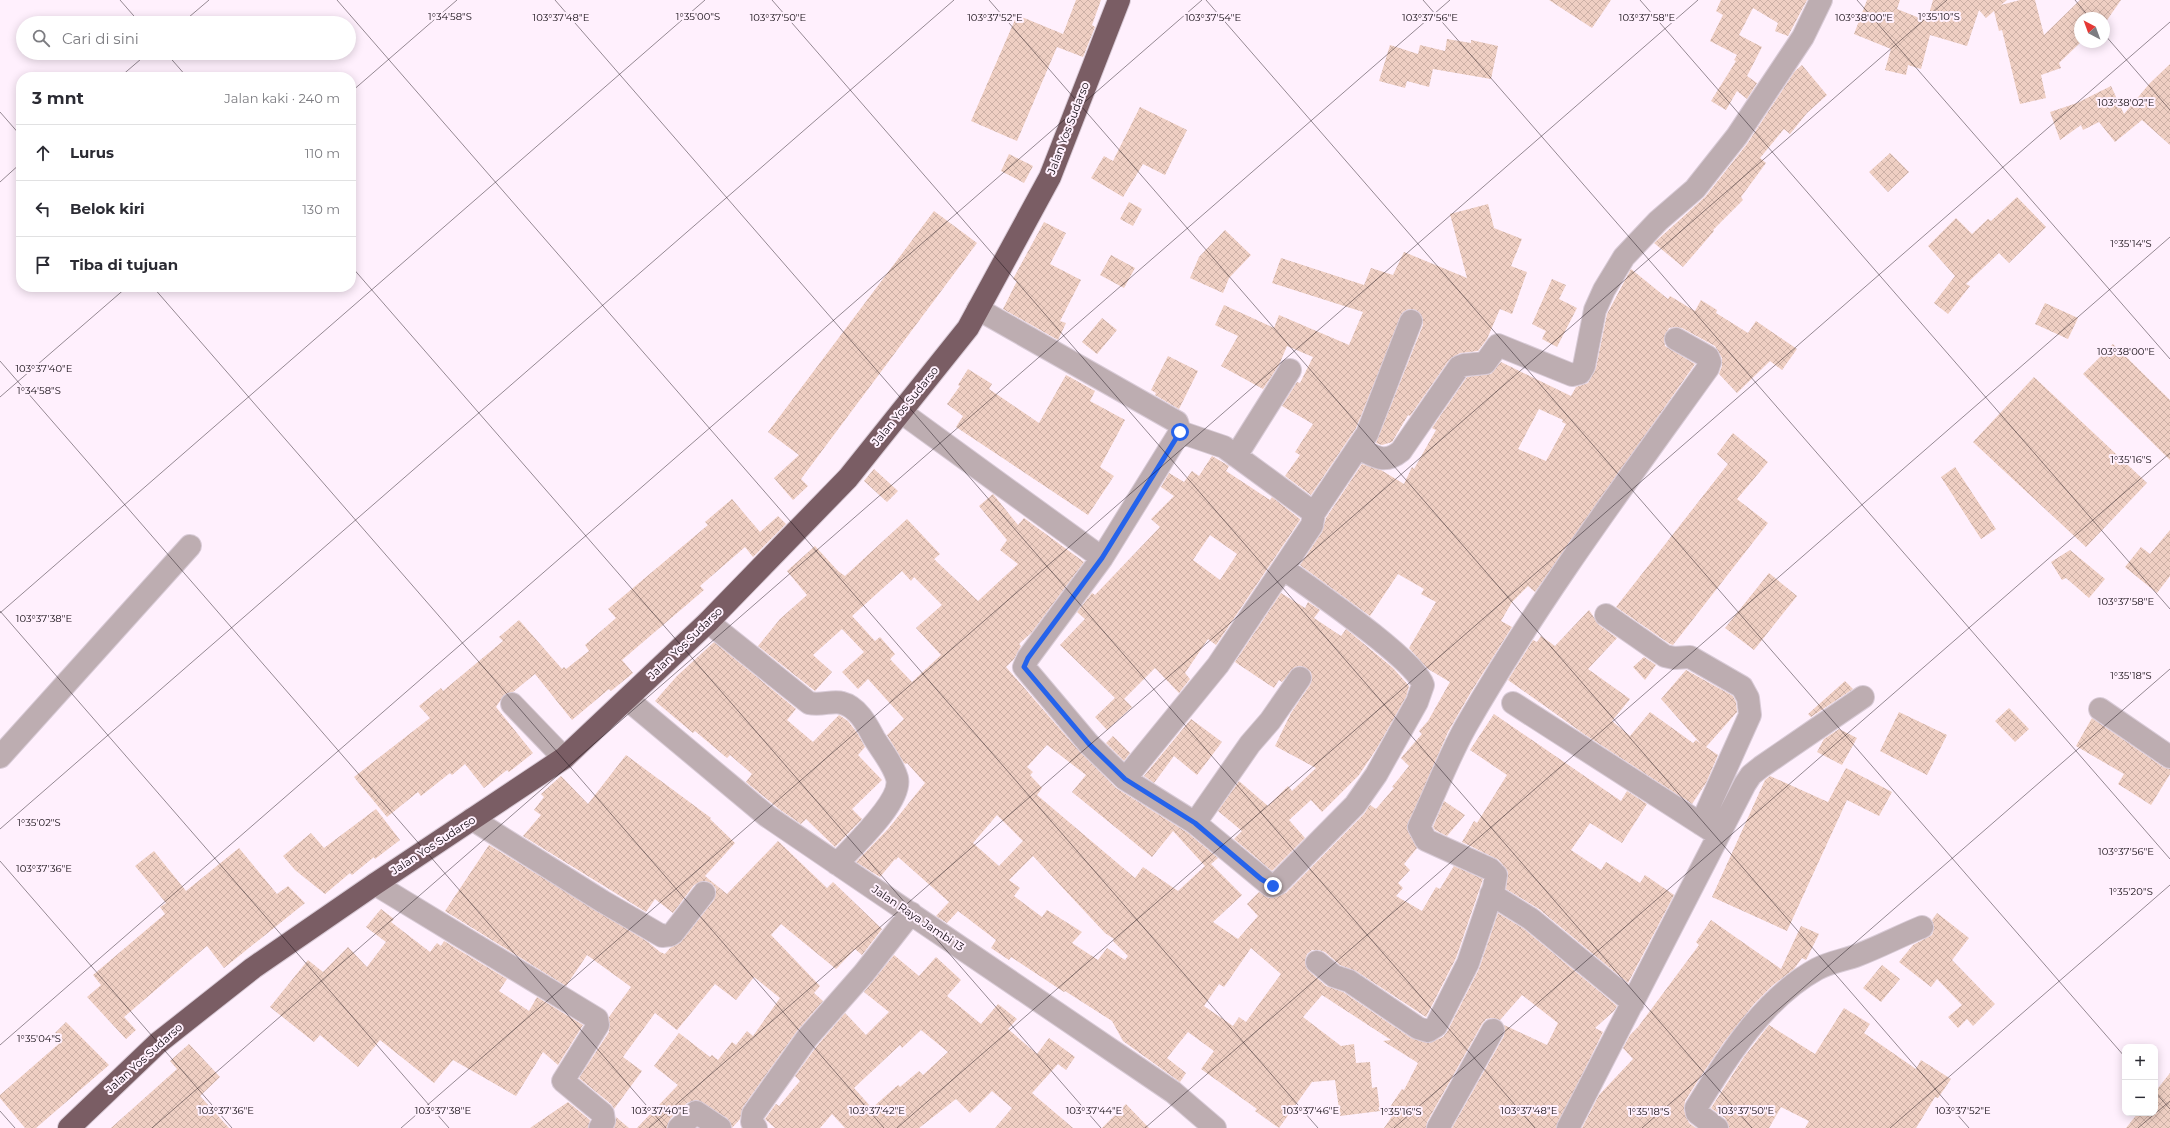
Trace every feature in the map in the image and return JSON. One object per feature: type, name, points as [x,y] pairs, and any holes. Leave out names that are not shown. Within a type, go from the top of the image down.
[{"type":"highway","name":"Jalan Yos Sudarso","points":[[69,1128],[158,1042],[253,968],[375,884],[564,758],[708,622],[848,478],[968,328],[1050,177],[1119,0]]},
{"type":"street","points":[[1358,448],[1382,459],[1393,458],[1401,451],[1459,367],[1485,362],[1498,345],[1572,375],[1580,373],[1584,366],[1596,310],[1604,290],[1624,257],[1658,221],[1695,188],[1737,136],[1806,32],[1821,0]]},
{"type":"street","points":[[978,309],[1177,422],[1180,432],[1102,558],[1024,664],[1037,685],[1089,744],[1125,779],[1195,823],[1271,886],[1277,884],[1355,805],[1376,775],[1416,702],[1423,685],[1416,672],[1362,627],[1284,569]]},
{"type":"street","points":[[1125,779],[1218,665],[1284,569],[1312,525],[1314,513],[1368,434],[1411,321]]},
{"type":"street","points":[[1317,962],[1334,976],[1349,981],[1418,1028],[1432,1030],[1436,1026],[1468,963],[1496,880],[1493,871],[1426,840],[1419,827],[1465,727],[1517,644],[1578,550],[1708,368],[1710,362],[1708,357],[1676,339]]},
{"type":"street","points":[[1236,456],[1290,370]]},
{"type":"street","points":[[901,412],[1102,558]]},
{"type":"street","points":[[1180,432],[1224,447],[1314,513]]},
{"type":"street","points":[[0,758],[190,546]]},
{"type":"street","points":[[1568,1128],[1633,1003],[1709,830],[1750,715],[1748,698],[1742,688],[1690,657],[1665,656],[1606,615]]},
{"type":"street","points":[[708,622],[809,703],[819,705],[840,702],[852,706],[867,726],[890,764],[898,785],[892,800],[837,864]]},
{"type":"street","points":[[1195,823],[1250,744],[1270,721],[1300,678]]},
{"type":"street","points":[[1709,830],[1751,775],[1863,697]]},
{"type":"street","name":"Jalan Raya Jambi 13","points":[[627,699],[767,816],[911,912],[1173,1092],[1215,1128]]},
{"type":"street","points":[[1513,703],[1709,830]]},
{"type":"street","points":[[512,704],[564,758]]},
{"type":"street","points":[[2100,709],[2170,757]]},
{"type":"street","points":[[472,819],[602,902],[662,936],[673,933],[704,893]]},
{"type":"street","points":[[375,884],[597,1020],[598,1025],[563,1081],[603,1114],[604,1121],[600,1128]]},
{"type":"street","points":[[1492,894],[1530,919],[1633,1003]]},
{"type":"street","points":[[750,1126],[753,1114],[807,1038],[864,972],[911,912]]},
{"type":"street","points":[[1717,1128],[1698,1113],[1696,1108],[1742,1040],[1772,1004],[1803,978],[1818,968],[1857,956],[1922,927]]},
{"type":"street","points":[[1438,1128],[1493,1030]]},
{"type":"street","points":[[679,1128],[696,1112],[720,1128]]},
{"type":"building","points":[[1076,0],[1101,0],[1092,25],[1095,27],[1083,57],[1057,47],[1017,141],[971,121],[1017,15],[1063,34]]},
{"type":"building","points":[[1549,0],[1611,0],[1592,28]]},
{"type":"building","points":[[1721,0],[1807,0],[1788,36],[1775,31],[1778,23],[1753,8],[1739,35],[1762,47],[1747,76],[1757,83],[1747,99],[1737,91],[1726,110],[1711,101],[1736,61],[1734,60],[1737,55],[1710,41],[1723,15],[1716,11]]},
{"type":"building","points":[[1867,0],[1900,0],[1897,9],[1927,21],[1933,0],[2007,0],[2001,5],[2020,0],[2035,0],[2044,35],[2080,0],[2121,0],[2110,16],[2110,12],[2074,12],[2075,48],[2059,63],[2061,68],[2041,75],[2046,98],[2020,104],[2002,30],[1999,31],[1994,11],[1986,18],[1979,10],[1967,46],[1930,35],[1921,69],[1908,65],[1906,75],[1885,70],[1891,49],[1854,34]]},
{"type":"building","points":[[1447,39],[1471,43],[1471,40],[1498,46],[1491,79],[1433,69],[1429,87],[1407,81],[1405,88],[1379,81],[1390,45],[1418,54],[1420,45],[1445,51]]},
{"type":"building","points":[[2170,64],[2170,145],[2142,120],[2115,142],[2099,122],[2083,130],[2081,125],[2060,140],[2050,112],[2077,103],[2111,86],[2124,114],[2150,83]]},
{"type":"building","points":[[1802,65],[1827,95],[1807,113],[1790,134],[1784,129],[1760,158],[1766,163],[1741,197],[1743,200],[1713,230],[1714,231],[1683,267],[1654,243],[1705,197],[1747,144],[1795,71]]},
{"type":"building","points":[[1140,107],[1187,130],[1165,175],[1143,164],[1123,197],[1091,178],[1104,156],[1113,161]]},
{"type":"building","points":[[1890,153],[1909,172],[1888,192],[1869,172]]},
{"type":"building","points":[[1009,154],[1033,166],[1024,183],[1001,171]]},
{"type":"building","points":[[2017,197],[2046,227],[2009,263],[1999,253],[1966,284],[1970,286],[1948,314],[1934,303],[1955,276],[1928,246],[1956,218],[1972,234],[1988,219],[1991,221]]},
{"type":"building","points":[[1129,202],[1142,209],[1133,226],[1120,219]]},
{"type":"building","points":[[1488,204],[1494,228],[1522,239],[1511,266],[1527,272],[1512,314],[1500,309],[1487,339],[1478,351],[1460,353],[1449,360],[1410,416],[1408,415],[1392,442],[1382,445],[1376,443],[1423,325],[1423,319],[1416,310],[1409,309],[1403,312],[1356,428],[1311,495],[1285,476],[1300,455],[1295,452],[1313,424],[1282,406],[1297,382],[1300,383],[1313,357],[1287,346],[1279,365],[1263,389],[1221,366],[1238,336],[1215,325],[1224,305],[1274,328],[1279,315],[1349,345],[1363,312],[1272,283],[1281,258],[1364,285],[1371,268],[1393,275],[1404,252],[1467,278],[1450,214]]},
{"type":"building","points":[[934,211],[977,243],[801,479],[808,486],[793,500],[774,478],[799,455],[768,432]]},
{"type":"building","points":[[1044,222],[1066,233],[1050,264],[1081,280],[1060,321],[1066,323],[1058,340],[1003,309],[1017,281],[1013,279]]},
{"type":"building","points":[[1225,230],[1251,255],[1229,278],[1223,293],[1190,278],[1199,257]]},
{"type":"building","points":[[1111,255],[1135,268],[1124,288],[1100,275]]},
{"type":"building","points":[[1631,269],[1668,299],[1670,296],[1695,311],[1701,300],[1717,310],[1716,313],[1748,333],[1756,321],[1797,349],[1782,370],[1770,361],[1737,393],[1719,374],[1722,366],[1722,358],[1715,346],[1682,328],[1669,328],[1664,339],[1665,346],[1695,364],[1535,592],[1528,586],[1512,602],[1501,621],[1512,627],[1448,732],[1407,827],[1417,848],[1404,864],[1410,870],[1398,883],[1403,888],[1396,896],[1422,911],[1436,887],[1440,889],[1454,866],[1483,879],[1456,958],[1426,1017],[1356,971],[1340,965],[1325,952],[1312,950],[1307,954],[1305,960],[1309,971],[1326,986],[1343,992],[1411,1038],[1429,1043],[1443,1037],[1447,1032],[1479,969],[1498,913],[1524,929],[1617,1006],[1614,1011],[1595,1028],[1603,1032],[1556,1128],[1452,1128],[1504,1036],[1504,1025],[1547,1045],[1558,1023],[1522,995],[1500,1020],[1492,1018],[1486,1019],[1482,1024],[1427,1122],[1426,1128],[1384,1128],[1398,1108],[1388,1110],[1402,1089],[1404,1090],[1418,1063],[1383,1041],[1391,1040],[1322,995],[1303,1017],[1341,1046],[1354,1044],[1356,1063],[1370,1062],[1372,1088],[1377,1087],[1380,1111],[1340,1116],[1335,1080],[1312,1082],[1279,1128],[1255,1111],[1257,1109],[1201,1069],[1214,1051],[1188,1032],[1167,1058],[1186,1073],[1180,1082],[1123,1041],[1112,1021],[1011,957],[1009,960],[991,948],[996,940],[958,911],[947,923],[936,916],[949,902],[898,857],[880,877],[856,862],[888,829],[925,783],[907,763],[904,763],[887,735],[904,719],[868,679],[858,689],[842,672],[864,652],[842,629],[813,655],[832,672],[815,691],[758,646],[780,619],[807,595],[787,571],[815,546],[838,571],[845,576],[907,519],[940,554],[934,559],[978,601],[1018,564],[1000,550],[1007,540],[979,506],[993,494],[1018,525],[1024,518],[1084,562],[1032,632],[1019,644],[1021,646],[1014,659],[1006,667],[1080,752],[1116,788],[1188,833],[1218,858],[1211,864],[1242,895],[1213,922],[1238,939],[1258,916],[1247,904],[1259,892],[1269,898],[1286,893],[1364,814],[1370,805],[1376,809],[1394,788],[1392,787],[1409,766],[1401,758],[1422,734],[1419,731],[1428,721],[1450,682],[1428,669],[1409,648],[1436,602],[1421,594],[1424,589],[1398,574],[1370,616],[1300,565],[1322,532],[1326,518],[1362,464],[1381,470],[1404,484],[1412,467],[1414,469],[1436,430],[1432,428],[1467,377],[1491,374],[1501,362],[1571,396],[1576,387],[1588,383],[1596,368],[1607,314]],"holes":[[[1539,409],[1563,420],[1562,422],[1566,424],[1546,461],[1518,449]],[[902,571],[911,581],[914,577],[942,605],[916,628],[941,655],[912,682],[890,659],[895,654],[880,637],[875,641],[852,616]],[[1047,745],[1086,775],[1072,792],[1152,857],[1173,831],[1205,866],[1178,891],[1143,867],[1135,878],[1037,795],[1042,788],[1030,775],[1033,772],[1027,767]],[[997,815],[1023,841],[999,866],[973,843]],[[1033,856],[1105,933],[1114,939],[1113,941],[1128,956],[1125,960],[1107,948],[1098,960],[1072,943],[1082,932],[1047,910],[1042,917],[1014,896],[1020,888],[1009,880]],[[1251,948],[1281,974],[1246,1022],[1239,1017],[1233,1026],[1204,1006],[1219,984],[1224,987]]]},
{"type":"building","points":[[1552,279],[1566,285],[1559,299],[1577,308],[1557,347],[1542,339],[1546,331],[1532,324]]},
{"type":"building","points":[[2045,303],[2078,318],[2068,339],[2035,324]]},
{"type":"building","points":[[1102,318],[1117,330],[1097,354],[1082,342]]},
{"type":"building","points":[[2113,344],[2170,400],[2170,460],[2083,374]]},
{"type":"building","points":[[1168,356],[1198,371],[1179,409],[1155,395],[1156,393],[1151,390]]},
{"type":"building","points":[[968,369],[992,384],[989,389],[1039,423],[1066,375],[1095,391],[1090,401],[1125,420],[1100,467],[1114,476],[1088,515],[956,427],[963,416],[947,404],[960,386],[958,385]]},
{"type":"building","points":[[2034,377],[2147,483],[2086,547],[1973,442]]},
{"type":"building","points":[[1733,433],[1768,462],[1737,499],[1768,523],[1673,645],[1616,607],[1728,464],[1717,454]]},
{"type":"building","points":[[1212,456],[1229,466],[1226,471],[1270,500],[1272,497],[1300,520],[1216,645],[1208,639],[1185,673],[1190,679],[1179,693],[1155,668],[1124,699],[1132,707],[1107,730],[1095,717],[1115,698],[1060,645],[1085,619],[1077,612],[1092,593],[1095,595],[1160,527],[1151,519],[1174,496],[1161,487],[1169,473],[1184,482],[1192,471],[1199,476]],"holes":[[[1210,535],[1237,554],[1220,580],[1193,560]]]},
{"type":"building","points":[[1955,467],[1996,529],[1981,539],[1941,477]]},
{"type":"building","points":[[874,469],[898,491],[887,502],[864,481]]},
{"type":"building","points":[[732,499],[760,532],[778,516],[786,524],[753,557],[745,547],[700,586],[704,590],[622,660],[633,673],[611,691],[609,689],[572,720],[535,674],[513,692],[504,695],[496,707],[533,753],[509,772],[507,770],[484,788],[465,764],[452,775],[450,773],[421,796],[418,792],[387,817],[354,777],[430,718],[419,706],[441,688],[443,691],[503,641],[499,637],[519,620],[562,669],[564,667],[566,669],[589,651],[585,645],[616,618],[608,609],[708,525],[705,522]]},
{"type":"building","points":[[2170,530],[2170,576],[2157,593],[2125,567],[2141,547],[2150,554]]},
{"type":"building","points":[[2070,550],[2105,579],[2089,598],[2066,578],[2062,580],[2051,562]]},
{"type":"building","points":[[1769,573],[1797,596],[1754,650],[1725,628]]},
{"type":"building","points":[[1281,593],[1305,608],[1308,602],[1320,610],[1314,618],[1341,636],[1346,629],[1393,668],[1409,686],[1406,697],[1377,748],[1359,775],[1322,812],[1311,800],[1289,820],[1305,838],[1272,871],[1234,839],[1242,831],[1218,811],[1239,781],[1268,806],[1288,786],[1292,791],[1316,768],[1275,746],[1291,713],[1310,685],[1312,679],[1311,672],[1301,666],[1295,667],[1282,682],[1279,680],[1274,688],[1235,662]]},
{"type":"building","points":[[1589,610],[1599,625],[1617,638],[1588,669],[1630,699],[1612,721],[1630,736],[1650,712],[1693,743],[1696,740],[1701,744],[1661,699],[1686,670],[1733,696],[1736,702],[1737,712],[1706,747],[1718,755],[1706,783],[1692,804],[1584,734],[1508,680],[1533,640],[1537,642],[1541,636],[1555,646]]},
{"type":"building","points":[[714,642],[796,709],[787,720],[813,742],[839,715],[848,721],[858,734],[865,747],[858,755],[882,780],[852,809],[862,819],[835,847],[806,819],[801,824],[779,809],[746,782],[752,774],[730,755],[727,758],[695,731],[693,733],[655,701],[677,676]]},
{"type":"building","points":[[1644,657],[1656,665],[1645,680],[1633,667]]},
{"type":"building","points":[[1845,681],[1853,689],[1811,717],[1808,714]]},
{"type":"building","points":[[2009,708],[2029,729],[2015,742],[1995,721]]},
{"type":"building","points":[[1899,712],[1947,735],[1927,775],[1880,751]]},
{"type":"building","points":[[1494,714],[1621,801],[1627,791],[1647,804],[1622,843],[1590,823],[1571,850],[1601,870],[1606,862],[1640,883],[1645,875],[1674,895],[1628,983],[1539,909],[1506,889],[1508,872],[1499,860],[1462,842],[1474,821],[1477,823],[1507,775],[1470,750]]},
{"type":"building","points":[[2092,718],[2163,767],[2170,769],[2170,774],[2151,805],[2118,784],[2124,774],[2076,746]]},
{"type":"building","points":[[1191,719],[1222,742],[1197,775],[1174,756],[1154,783],[1144,776]]},
{"type":"building","points":[[1839,729],[1857,738],[1842,765],[1817,752],[1824,739]]},
{"type":"building","points":[[1113,736],[1130,753],[1124,761],[1106,743]]},
{"type":"building","points":[[626,755],[711,818],[710,819],[735,843],[705,876],[727,894],[778,841],[827,888],[833,882],[882,929],[862,955],[855,949],[836,969],[781,924],[771,935],[820,986],[814,993],[823,1001],[797,1031],[743,1107],[740,1119],[732,1128],[727,1118],[697,1100],[687,1103],[670,1119],[667,1128],[637,1128],[678,1085],[654,1066],[679,1033],[710,1057],[712,1055],[718,1060],[732,1042],[736,1045],[747,1031],[753,1036],[780,998],[754,977],[736,1000],[715,984],[677,1030],[655,1013],[623,1057],[642,1071],[614,1109],[611,1104],[579,1078],[609,1032],[609,1017],[631,987],[587,955],[566,986],[445,911],[489,845],[648,942],[660,952],[665,954],[670,948],[680,943],[714,900],[716,889],[711,883],[705,881],[694,885],[673,913],[655,899],[646,912],[523,836],[541,815],[534,810],[544,797],[541,794],[561,776],[588,804]]},
{"type":"building","points":[[1846,768],[1892,792],[1879,816],[1847,800],[1787,931],[1712,897],[1765,780],[1770,776],[1828,802]]},
{"type":"building","points":[[1444,801],[1465,815],[1447,836],[1435,830],[1433,827]]},
{"type":"building","points":[[376,809],[400,840],[375,859],[374,857],[352,875],[350,873],[325,894],[295,870],[283,856],[311,833],[324,848]]},
{"type":"building","points":[[239,848],[277,894],[288,886],[305,903],[224,968],[207,946],[124,1017],[136,1030],[126,1039],[87,997],[101,985],[93,975],[165,914],[160,907],[166,903],[135,866],[154,851],[186,891]]},
{"type":"building","points":[[381,909],[394,919],[391,922],[430,952],[437,943],[441,946],[444,941],[507,979],[499,991],[529,1011],[537,997],[583,1025],[558,1065],[543,1052],[516,1096],[453,1060],[434,1083],[380,1040],[358,1067],[320,1035],[314,1042],[270,1007],[308,960],[323,972],[348,947],[367,967],[386,942],[366,927]]},
{"type":"building","points":[[1937,913],[1969,938],[1952,960],[1995,1004],[1973,1026],[1967,1019],[1958,1028],[1948,1017],[1962,1005],[1937,979],[1931,987],[1899,962],[1913,945],[1932,935],[1934,928],[1932,920]]},
{"type":"building","points":[[1711,920],[1781,969],[1801,926],[1819,934],[1806,960],[1802,958],[1794,969],[1772,986],[1754,1004],[1724,1042],[1697,1082],[1685,1101],[1684,1110],[1689,1123],[1696,1128],[1582,1128],[1599,1095],[1633,1059],[1623,1048],[1630,1035],[1638,1027],[1699,945],[1696,942]]},
{"type":"building","points":[[894,955],[919,976],[936,957],[961,980],[947,996],[981,1024],[998,1004],[1017,1019],[1008,1029],[1037,1054],[1049,1038],[1075,1057],[1066,1070],[1058,1064],[1032,1093],[1073,1128],[995,1128],[1012,1108],[992,1091],[970,1113],[956,1099],[919,1128],[845,1128],[832,1114],[820,1128],[775,1128],[765,1119],[776,1104],[779,1106],[800,1081],[795,1076],[817,1046],[845,1013],[866,1035],[889,1012],[864,992]],"holes":[[[921,1030],[948,1052],[923,1075],[919,1071],[900,1087],[898,1085],[872,1108],[854,1088],[900,1045],[902,1048]]]},
{"type":"building","points":[[1882,965],[1900,979],[1881,1002],[1863,988]]},
{"type":"building","points":[[1844,1008],[1870,1024],[1864,1033],[1916,1069],[1921,1060],[1951,1079],[1938,1098],[1935,1097],[1916,1128],[1805,1128],[1809,1121],[1781,1107],[1769,1128],[1729,1128],[1725,1118],[1711,1108],[1744,1057],[1769,1025],[1815,1054]]},
{"type":"building","points":[[66,1022],[109,1065],[36,1128],[25,1128],[0,1098],[0,1095],[62,1041],[55,1033]]},
{"type":"building","points":[[189,1044],[220,1077],[200,1096],[229,1128],[111,1128],[177,1069],[170,1061]]},
{"type":"building","points":[[2170,1073],[2170,1128],[2126,1128],[2136,1116],[2158,1116],[2158,1088]]},
{"type":"building","points":[[568,1102],[590,1120],[588,1128],[530,1128]]},
{"type":"building","points":[[1126,1104],[1149,1128],[1102,1128]]},
{"type":"building","points":[[616,1117],[629,1128],[614,1128]]},
{"type":"route","points":[[1180,432],[1102,558],[1028,658],[1024,664],[1024,667],[1037,685],[1089,744],[1125,779],[1195,823],[1261,879],[1273,886]]}]
